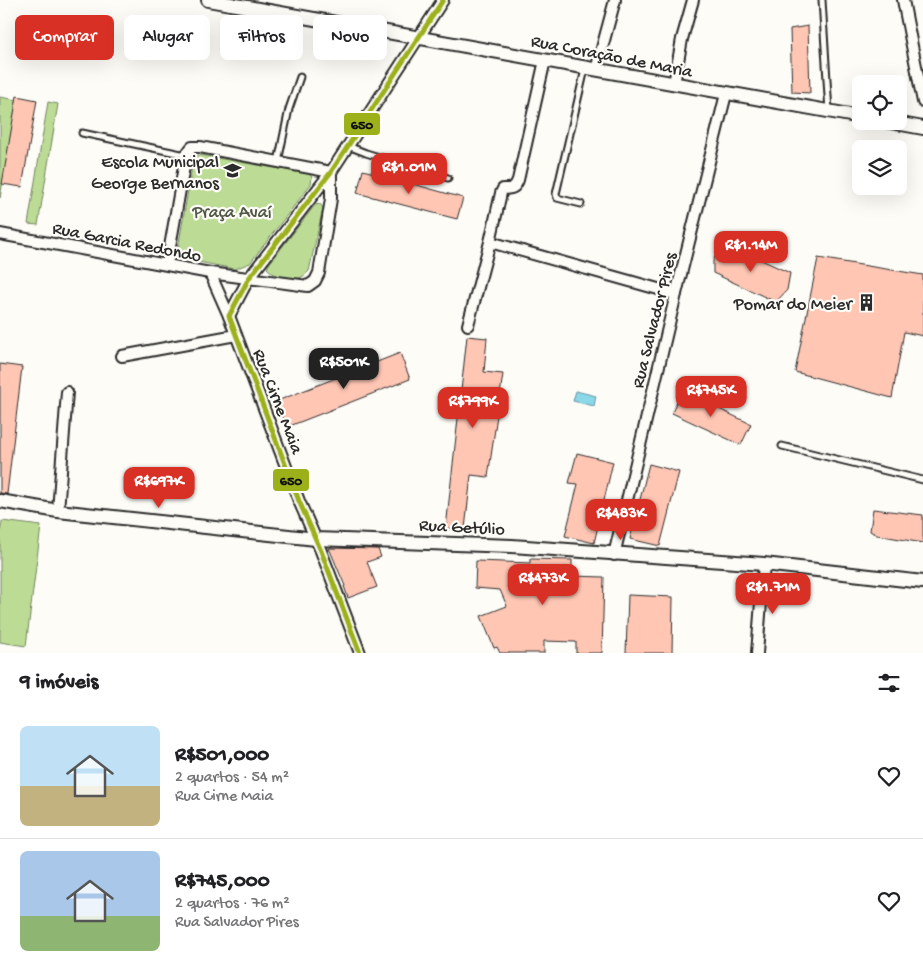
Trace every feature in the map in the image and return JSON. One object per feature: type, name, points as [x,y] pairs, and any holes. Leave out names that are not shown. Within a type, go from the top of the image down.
[{"type":"street","name":"Rua Coração de Maria","points":[[208,0],[266,8],[726,94],[852,116]]},
{"type":"street","points":[[229,316],[249,278],[331,172],[443,0]]},
{"type":"street","points":[[591,69],[616,0]]},
{"type":"street","points":[[674,84],[682,39],[693,0]]},
{"type":"street","points":[[903,0],[923,102]]},
{"type":"street","points":[[468,325],[501,193],[504,189],[510,189],[515,186],[518,180],[545,60]]},
{"type":"street","name":"Rua Salvador Pires","points":[[614,555],[726,94]]},
{"type":"street","points":[[907,125],[923,128]]},
{"type":"street","points":[[167,264],[186,155],[192,147],[331,172]]},
{"type":"street","points":[[249,278],[308,286],[315,281],[319,273],[331,199],[331,172]]},
{"type":"street","name":"Rua Garcia Redondo","points":[[0,234],[210,273],[249,278]]},
{"type":"street","points":[[490,242],[676,294]]},
{"type":"street","name":"Rua Cirne Maia","points":[[210,273],[229,316],[299,501],[316,539],[360,653]]},
{"type":"street","points":[[122,356],[236,335]]},
{"type":"street","points":[[58,511],[68,392]]},
{"type":"street","name":"Rua Getúlio","points":[[0,501],[58,511],[316,539],[503,545],[614,555],[764,564],[923,582]]},
{"type":"street","points":[[758,653],[764,564]]},
{"type":"lane","points":[[822,0],[829,112]]},
{"type":"lane","points":[[581,204],[557,198],[556,194],[591,69]]},
{"type":"lane","points":[[278,162],[287,119],[300,77]]},
{"type":"lane","points":[[82,133],[186,155]]},
{"type":"lane","points":[[348,146],[448,178]]},
{"type":"lane","points":[[782,446],[923,480]]},
{"type":"green space","points":[[0,97],[17,100],[0,198]]},
{"type":"green space","points":[[48,102],[58,104],[38,225],[28,224]]},
{"type":"green space","name":"Praça Avaí","points":[[200,155],[309,174],[312,177],[311,184],[250,263],[235,269],[183,259],[178,255],[193,161],[195,156]]},
{"type":"green space","name":"Praça Avaí","points":[[320,204],[323,208],[309,271],[299,278],[286,278],[270,271],[267,268],[269,264],[315,205]]},
{"type":"green space","points":[[2,521],[41,526],[26,646],[0,642],[0,536]]},
{"type":"water","points":[[576,391],[596,396],[594,406],[573,401]]},
{"type":"building","points":[[808,26],[810,93],[792,92],[790,29]]},
{"type":"building","points":[[17,96],[37,100],[22,187],[2,184]]},
{"type":"building","points":[[363,170],[463,198],[457,219],[357,193]]},
{"type":"building","points":[[724,243],[790,273],[787,290],[776,302],[713,273],[713,261]]},
{"type":"building","name":"Pomar do Meier","points":[[818,258],[923,275],[923,336],[904,332],[892,398],[795,372]]},
{"type":"building","points":[[467,336],[487,338],[484,372],[503,374],[488,477],[471,475],[465,529],[446,528]]},
{"type":"building","points":[[400,353],[410,379],[287,427],[277,401]]},
{"type":"building","points":[[0,364],[22,367],[7,494],[0,493]]},
{"type":"building","points":[[681,391],[751,424],[741,445],[672,413]]},
{"type":"building","points":[[577,453],[613,462],[594,543],[565,536],[578,484],[569,483]]},
{"type":"building","points":[[649,464],[679,472],[660,546],[630,539]]},
{"type":"building","points":[[873,509],[923,515],[923,543],[877,535],[870,531]]},
{"type":"building","points":[[329,548],[378,549],[381,557],[367,562],[377,587],[348,598]]},
{"type":"building","points":[[530,559],[572,560],[572,576],[604,577],[602,653],[576,653],[576,642],[544,641],[544,653],[500,653],[497,647],[494,648],[481,616],[507,606],[500,590],[475,588],[476,561],[530,563]]},
{"type":"building","points":[[628,595],[673,597],[672,653],[626,653]]},
{"type":"transit line","name":"650","points":[[360,653],[321,551],[299,501],[229,316],[249,278],[331,172],[443,0]]},
{"type":"place","name":"Escola Municipal George Bernanos","points":[[233,171]]},
{"type":"place","name":"Pomar do Meier","points":[[866,303]]}]
